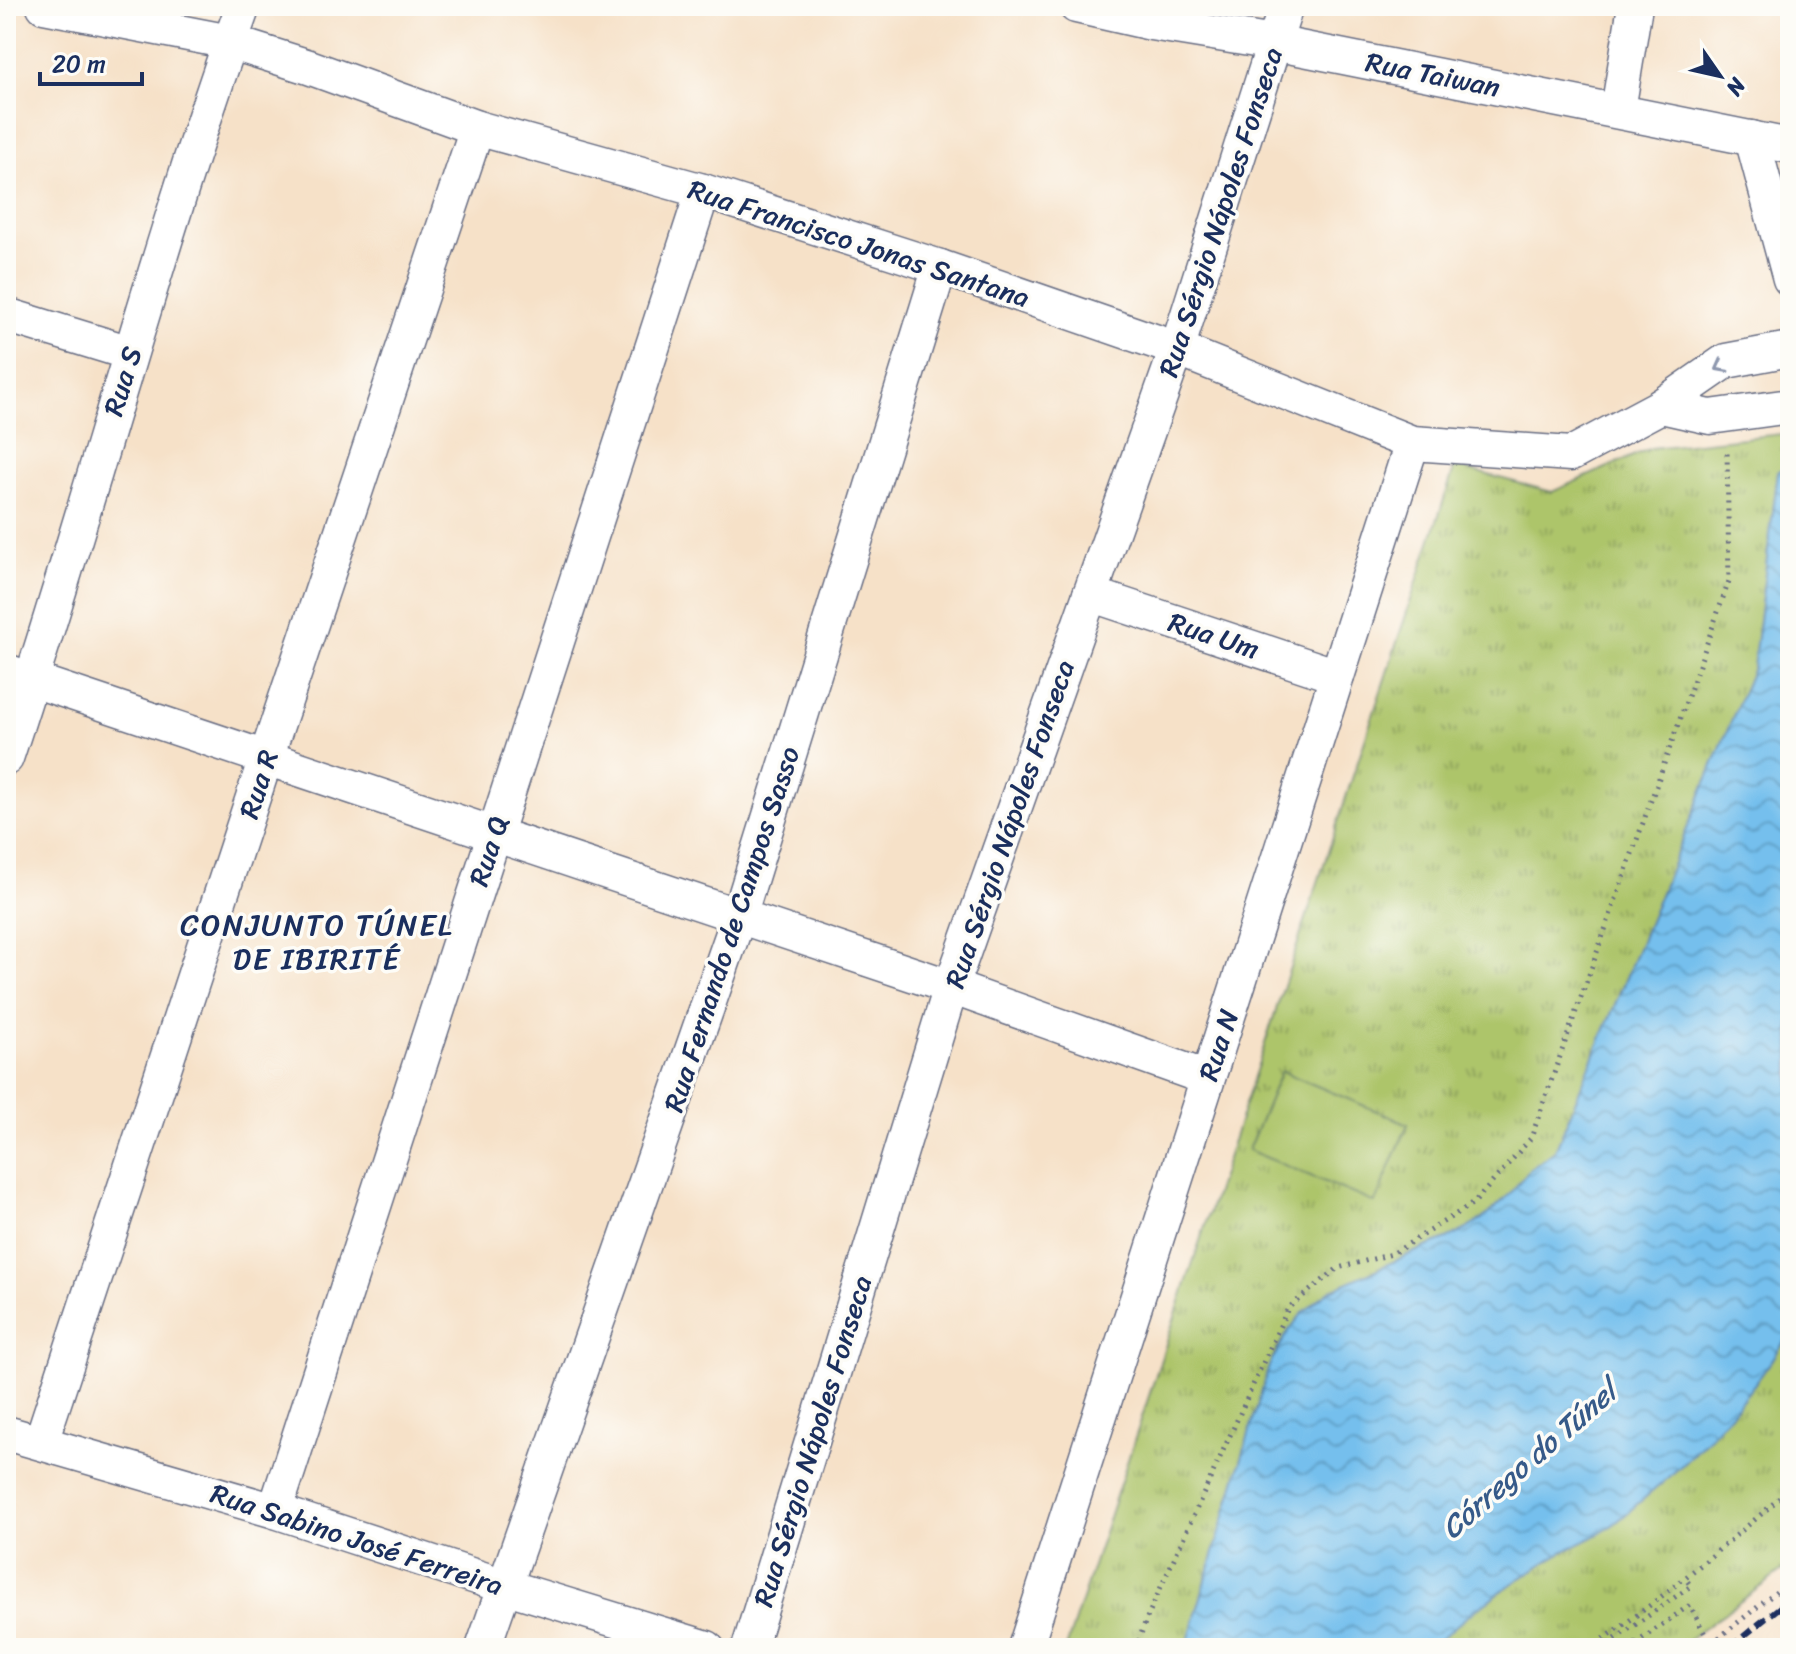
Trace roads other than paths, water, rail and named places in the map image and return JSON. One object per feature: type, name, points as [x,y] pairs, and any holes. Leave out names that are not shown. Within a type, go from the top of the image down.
[{"type":"street","name":"Rua Francisco Jonas Santana","points":[[44,6],[230,42],[477,128],[703,191],[940,267],[1177,349],[1412,443],[1571,454],[1661,406],[1726,361],[1790,349]]},
{"type":"street","name":"Rua S","points":[[6,758],[19,676],[130,353],[243,6]]},
{"type":"street","name":"Rua Taiwan","points":[[1076,6],[1148,14],[1274,43],[1790,146]]},
{"type":"street","name":"Rua Sérgio Nápoles Fonseca","points":[[749,1648],[951,987],[1177,349],[1286,6]]},
{"type":"street","points":[[1618,110],[1635,6]]},
{"type":"street","name":"Rua R","points":[[41,1442],[477,128]]},
{"type":"street","points":[[1752,138],[1790,279]]},
{"type":"street","name":"Rua Q","points":[[275,1511],[703,191]]},
{"type":"street","name":"Rua Fernando de Campos Sasso","points":[[483,1648],[739,916],[940,267]]},
{"type":"street","points":[[6,315],[130,353]]},
{"type":"street","points":[[1661,406],[1710,417],[1790,406]]},
{"type":"street","name":"Rua N","points":[[1025,1648],[1412,443]]},
{"type":"street","name":"Rua Um","points":[[1090,594],[1337,676]]},
{"type":"street","points":[[19,676],[951,987],[1207,1078]]},
{"type":"street","name":"Rua Sabino José Ferreira","points":[[6,1433],[275,1511],[707,1648]]},
{"type":"water","name":"Córrego do Túnel","points":[[1790,463],[1790,1333],[1739,1403],[1700,1447],[1658,1486],[1612,1526],[1559,1554],[1492,1597],[1431,1648],[1186,1648],[1269,1366],[1289,1330],[1301,1315],[1331,1290],[1467,1229],[1509,1195],[1529,1170],[1555,1151],[1753,668],[1778,472]]},
{"type":"railway","points":[[1729,1648],[1790,1599]]},
{"type":"district","name":"CONJUNTO TÚNEL DE IBIRITÉ","points":[[317,942]]}]
